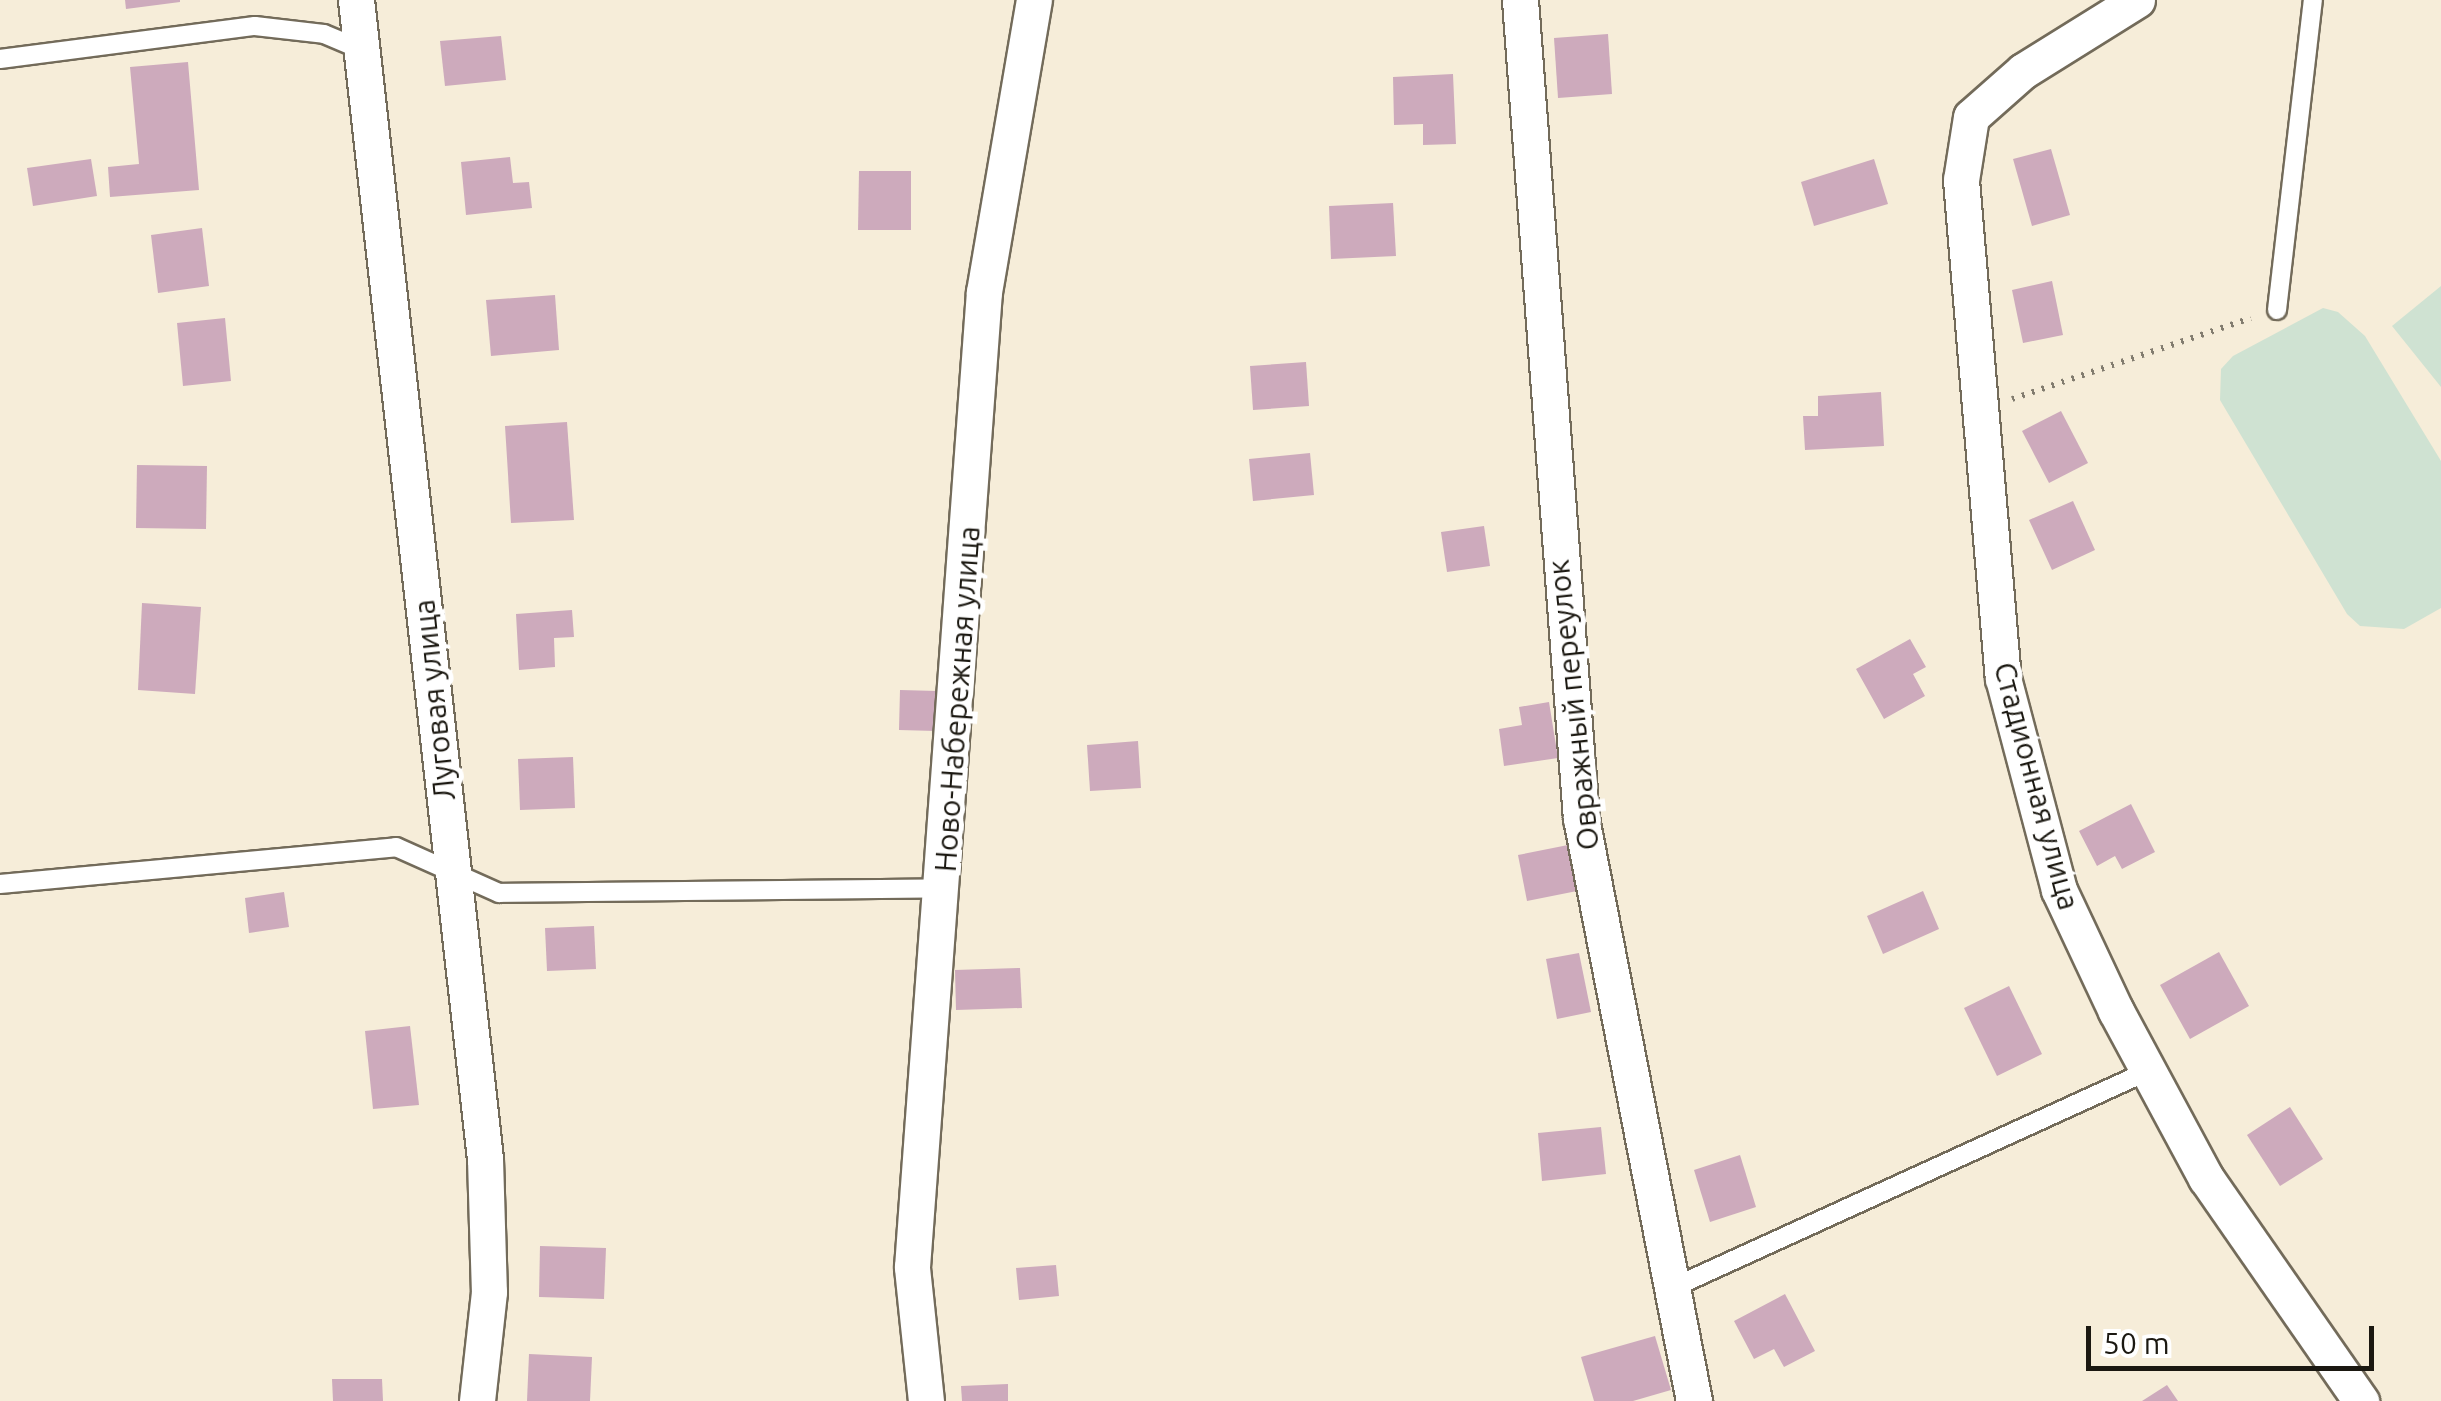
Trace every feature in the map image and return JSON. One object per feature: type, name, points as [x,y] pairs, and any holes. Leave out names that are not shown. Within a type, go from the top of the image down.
[{"type":"street","name":"Луговая улица","points":[[356,0],[485,1159],[488,1292],[477,1401]]},
{"type":"street","name":"Ново-Набережная улица","points":[[926,1401],[912,1267],[945,888],[984,292],[1034,0]]},
{"type":"street","name":"Овражный переулок","points":[[1520,0],[1580,818],[1694,1401]]},
{"type":"street","name":"Стадионная улица","points":[[2137,0],[2023,71],[1971,117],[1962,180],[1978,411],[2003,678],[2059,890],[2148,1071],[2217,1194],[2361,1401]]},
{"type":"lane","points":[[2277,310],[2313,0]]},
{"type":"lane","points":[[0,59],[255,26],[324,34],[362,50]]},
{"type":"lane","points":[[0,884],[396,846],[454,869],[499,893],[945,888]]},
{"type":"lane","points":[[1670,1289],[2148,1071]]},
{"type":"path","points":[[1978,411],[2277,310]]},
{"type":"green space","points":[[2441,286],[2441,387],[2392,326]]},
{"type":"green space","points":[[2323,308],[2338,312],[2365,336],[2441,461],[2441,608],[2404,629],[2360,626],[2347,614],[2220,400],[2221,369],[2233,356]]},
{"type":"building","points":[[125,0],[180,0],[180,2],[126,9]]},
{"type":"building","points":[[1608,34],[1612,94],[1558,98],[1554,38]]},
{"type":"building","points":[[501,36],[506,80],[445,86],[440,41]]},
{"type":"building","points":[[188,62],[199,190],[110,197],[108,167],[139,164],[130,67]]},
{"type":"building","points":[[1453,74],[1456,144],[1423,145],[1423,124],[1394,125],[1393,77]]},
{"type":"building","points":[[2051,149],[2070,215],[2032,226],[2013,159]]},
{"type":"building","points":[[510,157],[513,183],[529,182],[532,208],[466,215],[461,162]]},
{"type":"building","points":[[91,159],[97,196],[33,206],[27,168]]},
{"type":"building","points":[[1874,159],[1888,204],[1814,226],[1801,182]]},
{"type":"building","points":[[859,171],[911,171],[911,230],[858,230]]},
{"type":"building","points":[[1393,203],[1396,256],[1331,259],[1329,206]]},
{"type":"building","points":[[202,228],[209,286],[158,293],[151,235]]},
{"type":"building","points":[[2052,281],[2063,335],[2023,343],[2012,290]]},
{"type":"building","points":[[555,295],[559,350],[491,356],[486,300]]},
{"type":"building","points":[[225,318],[231,381],[183,386],[177,323]]},
{"type":"building","points":[[1306,362],[1309,406],[1253,410],[1250,366]]},
{"type":"building","points":[[1881,392],[1884,446],[1805,450],[1803,416],[1818,416],[1818,396]]},
{"type":"building","points":[[2061,411],[2088,463],[2049,483],[2022,431]]},
{"type":"building","points":[[567,422],[574,520],[511,523],[505,426]]},
{"type":"building","points":[[1310,453],[1314,495],[1253,501],[1249,459]]},
{"type":"building","points":[[137,465],[207,466],[206,529],[136,528]]},
{"type":"building","points":[[2073,501],[2095,550],[2052,570],[2029,520]]},
{"type":"building","points":[[1484,526],[1490,566],[1447,572],[1441,532]]},
{"type":"building","points":[[142,603],[201,607],[195,694],[138,690]]},
{"type":"building","points":[[572,610],[574,637],[554,638],[555,667],[519,670],[516,614]]},
{"type":"building","points":[[1910,639],[1926,667],[1913,674],[1925,696],[1884,719],[1856,669]]},
{"type":"building","points":[[900,690],[937,691],[936,731],[899,730]]},
{"type":"building","points":[[1549,702],[1558,758],[1504,766],[1499,729],[1522,725],[1519,707]]},
{"type":"building","points":[[1138,741],[1141,788],[1090,791],[1087,745]]},
{"type":"building","points":[[573,757],[575,808],[520,810],[518,759]]},
{"type":"building","points":[[2131,804],[2155,852],[2122,869],[2115,856],[2097,866],[2079,831]]},
{"type":"building","points":[[1568,845],[1577,891],[1527,901],[1518,855]]},
{"type":"building","points":[[1923,891],[1939,929],[1883,954],[1867,916]]},
{"type":"building","points":[[284,892],[289,927],[249,933],[245,898]]},
{"type":"building","points":[[594,926],[596,969],[547,971],[545,928]]},
{"type":"building","points":[[2219,952],[2249,1006],[2190,1039],[2160,985]]},
{"type":"building","points":[[1579,953],[1591,1012],[1557,1019],[1546,959]]},
{"type":"building","points":[[1020,968],[1022,1008],[956,1010],[955,970]]},
{"type":"building","points":[[2009,986],[2042,1054],[1997,1076],[1964,1008]]},
{"type":"building","points":[[410,1026],[419,1105],[373,1109],[365,1031]]},
{"type":"building","points":[[2290,1107],[2323,1159],[2280,1186],[2247,1135]]},
{"type":"building","points":[[1601,1127],[1606,1174],[1542,1181],[1538,1133]]},
{"type":"building","points":[[1740,1155],[1756,1207],[1710,1222],[1694,1170]]},
{"type":"building","points":[[540,1246],[606,1248],[604,1299],[539,1297]]},
{"type":"building","points":[[1056,1265],[1059,1296],[1019,1300],[1016,1268]]},
{"type":"building","points":[[1785,1294],[1815,1351],[1784,1367],[1774,1349],[1754,1359],[1734,1321]]},
{"type":"building","points":[[1655,1336],[1671,1390],[1633,1401],[1594,1401],[1581,1357]]},
{"type":"building","points":[[529,1354],[592,1357],[590,1401],[527,1401]]},
{"type":"building","points":[[332,1379],[382,1379],[383,1401],[333,1401]]},
{"type":"building","points":[[1008,1384],[1008,1401],[962,1401],[961,1386]]},
{"type":"building","points":[[2167,1385],[2178,1401],[2142,1401]]}]
